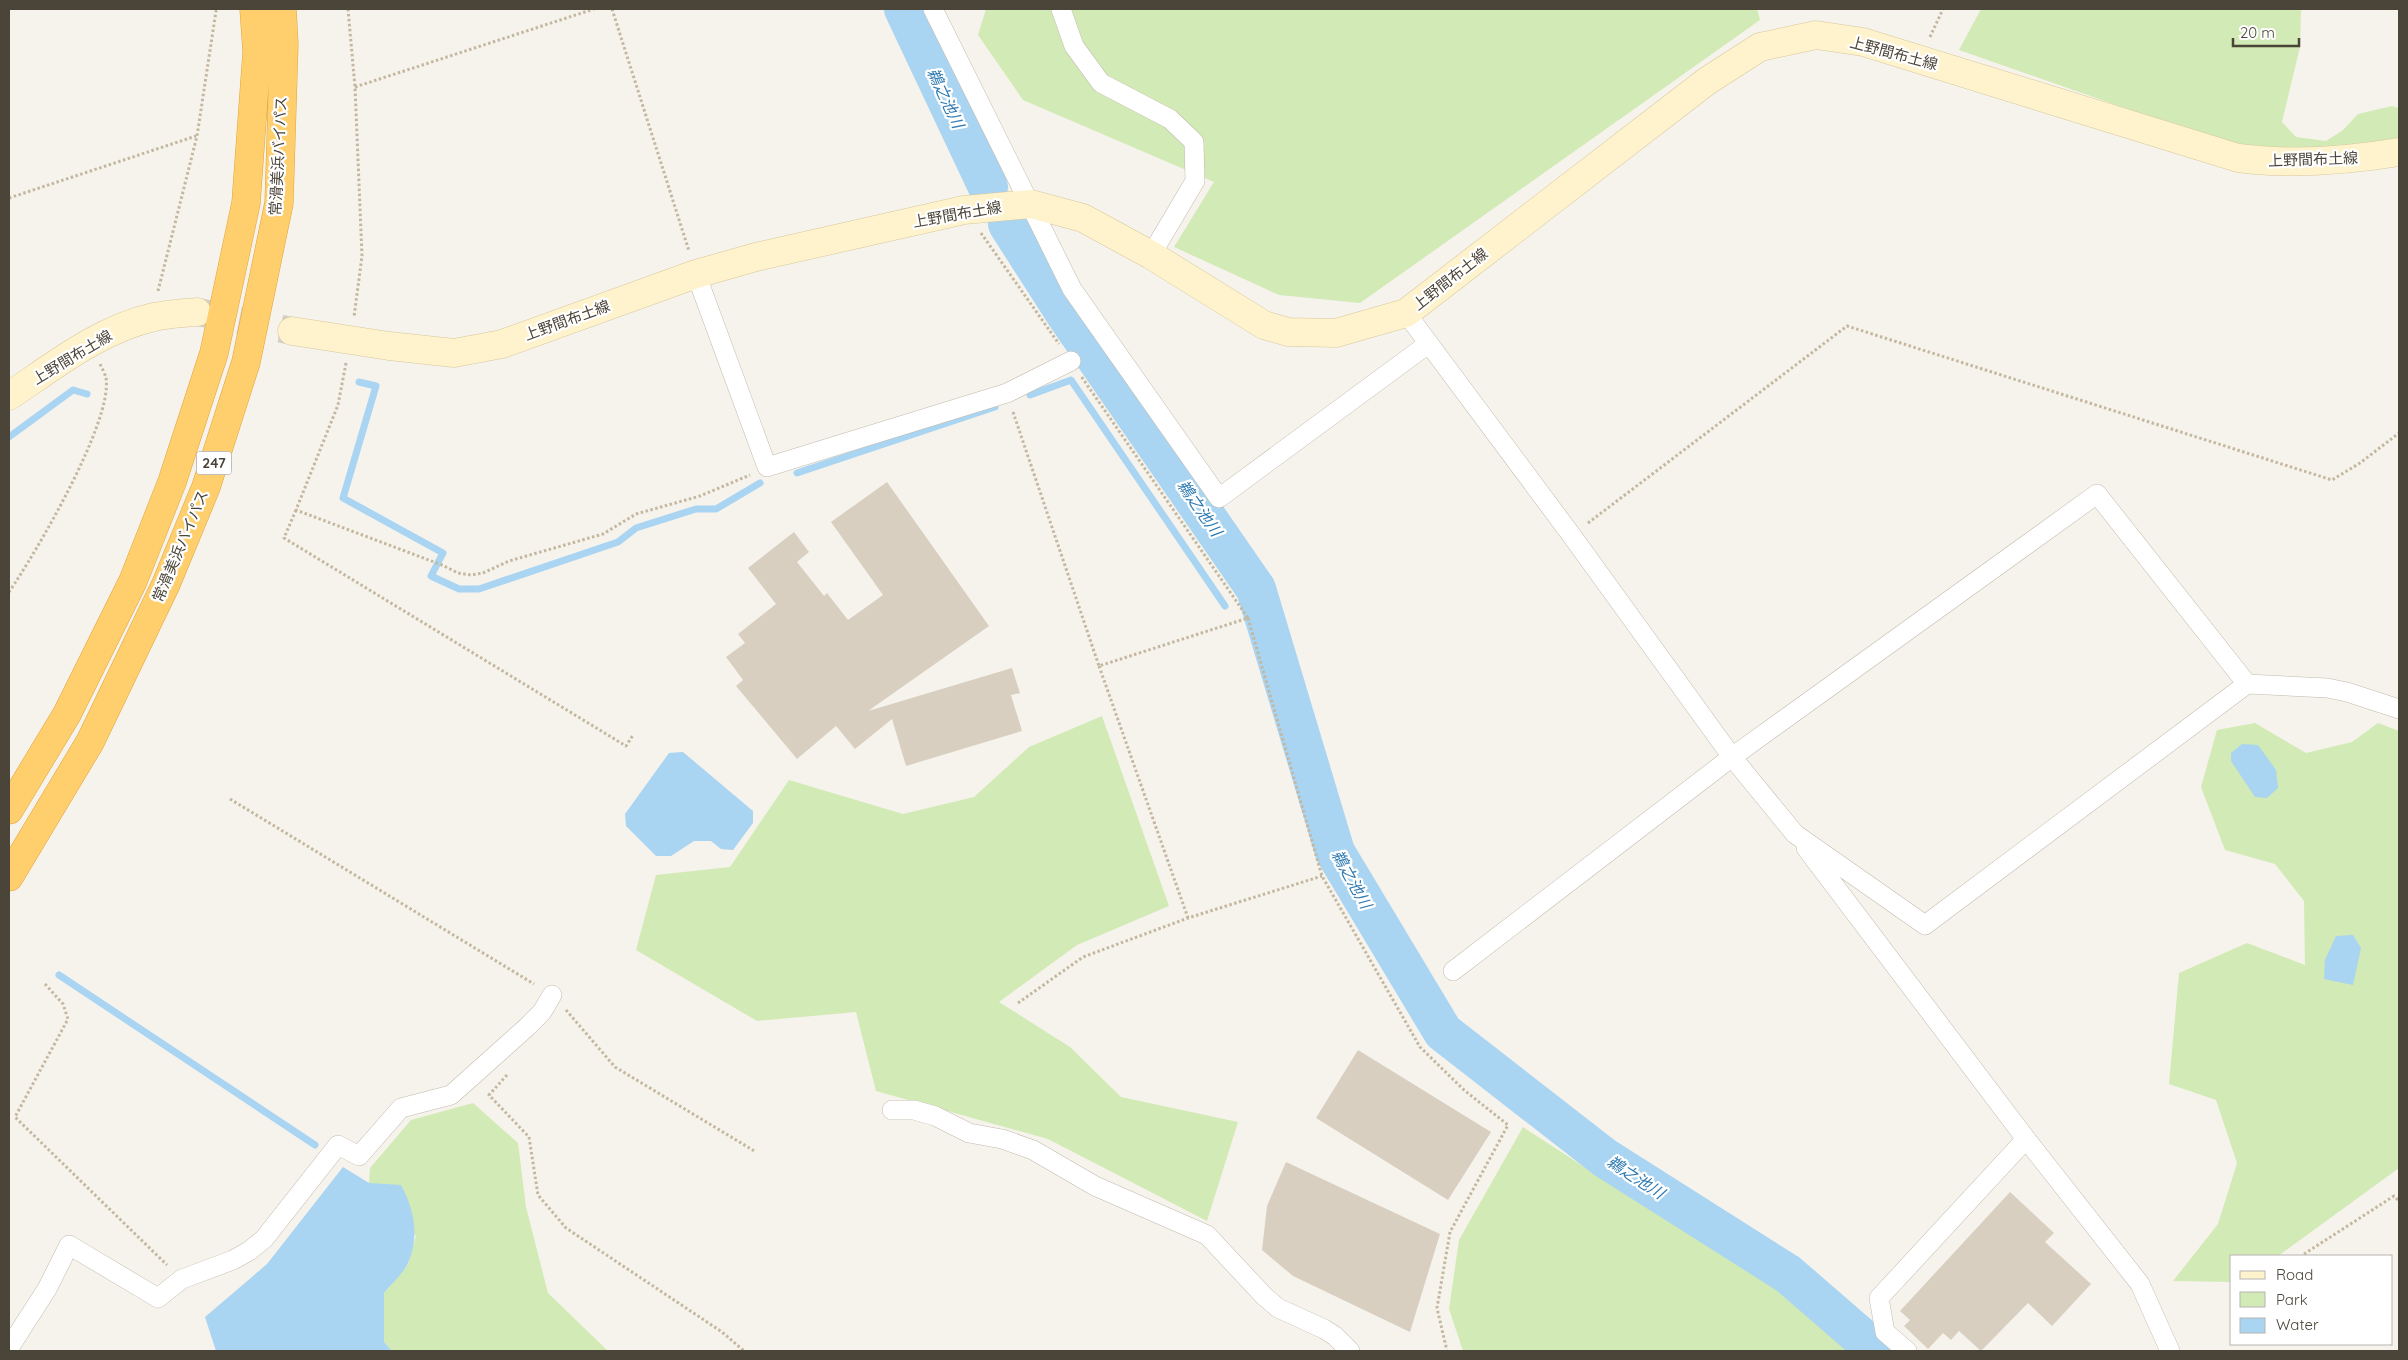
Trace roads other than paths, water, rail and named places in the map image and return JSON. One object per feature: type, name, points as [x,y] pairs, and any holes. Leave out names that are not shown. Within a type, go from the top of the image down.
[{"type":"highway","name":"常滑美浜バイパス","points":[[9,810],[67,714],[133,581],[172,482],[214,354],[246,203],[257,52],[254,9]]},
{"type":"highway","name":"常滑美浜バイパス","points":[[9,877],[90,742],[166,584],[206,487],[246,362],[279,203],[284,44],[282,9]]},
{"type":"main road","name":"上野間布土線","points":[[292,331],[389,346],[454,353],[502,344],[696,274],[756,257],[964,210],[1031,204],[1083,218],[1151,255],[1264,325],[1288,332],[1336,333],[1406,313],[1707,81],[1760,47],[1816,36],[1863,42],[2238,158],[2274,163],[2334,161],[2399,152]]},
{"type":"main road","name":"上野間布土線","points":[[9,396],[91,343],[154,317],[197,312]]},
{"type":"street","points":[[933,9],[1072,289],[1220,498],[1428,344]]},
{"type":"street","points":[[1061,9],[1074,46],[1101,82],[1170,118],[1194,142],[1195,181],[1151,255]]},
{"type":"street","points":[[696,274],[767,467],[1007,393],[1071,361]]},
{"type":"street","points":[[1406,313],[1572,536],[1732,757],[1795,834],[2026,1139],[2140,1284],[2170,1351]]},
{"type":"street","points":[[1453,971],[1732,757],[2097,494],[2247,684]]},
{"type":"street","points":[[1795,834],[1925,925],[2247,684],[2327,688],[2347,692],[2399,709]]},
{"type":"street","points":[[9,1348],[47,1289],[69,1245],[158,1298],[182,1279],[210,1270],[249,1251],[280,1221],[338,1145],[359,1156],[401,1108],[451,1095],[527,1027],[542,1012],[552,995]]},
{"type":"street","points":[[892,1110],[914,1110],[935,1116],[969,1134],[1002,1139],[1033,1150],[1095,1186],[1207,1235],[1264,1296],[1286,1313],[1330,1333],[1350,1351]]},
{"type":"street","points":[[1907,1351],[1885,1332],[1879,1298],[2026,1139]]},
{"type":"water","points":[[2242,744],[2258,745],[2276,770],[2278,788],[2267,798],[2255,797],[2231,761],[2231,753]]},
{"type":"water","points":[[683,752],[753,811],[753,823],[733,850],[721,849],[711,841],[694,841],[671,856],[656,856],[626,826],[625,814],[669,753]]},
{"type":"water","points":[[2353,935],[2361,948],[2353,985],[2324,979],[2325,960],[2336,936]]},
{"type":"water","points":[[343,1167],[369,1183],[401,1185],[412,1213],[414,1243],[412,1253],[403,1271],[384,1293],[384,1342],[392,1351],[216,1351],[205,1317],[267,1264]]},
{"type":"waterway","name":"鵜之池川","points":[[904,9],[988,187]]},
{"type":"waterway","name":"鵜之池川","points":[[1008,224],[1065,313],[1256,589],[1335,852],[1443,1032],[1605,1158],[1788,1274],[1877,1351]]},
{"type":"waterway","points":[[1030,395],[1071,380],[1225,606]]},
{"type":"waterway","points":[[359,382],[376,386],[343,498],[443,553],[431,576],[459,589],[479,589],[618,542],[636,528],[696,509],[716,509],[760,483]]},
{"type":"waterway","points":[[9,437],[73,390],[87,394]]},
{"type":"waterway","points":[[797,473],[995,407]]},
{"type":"waterway","points":[[59,975],[315,1145]]},
{"type":"tunnel","points":[[198,312],[292,331]]}]
